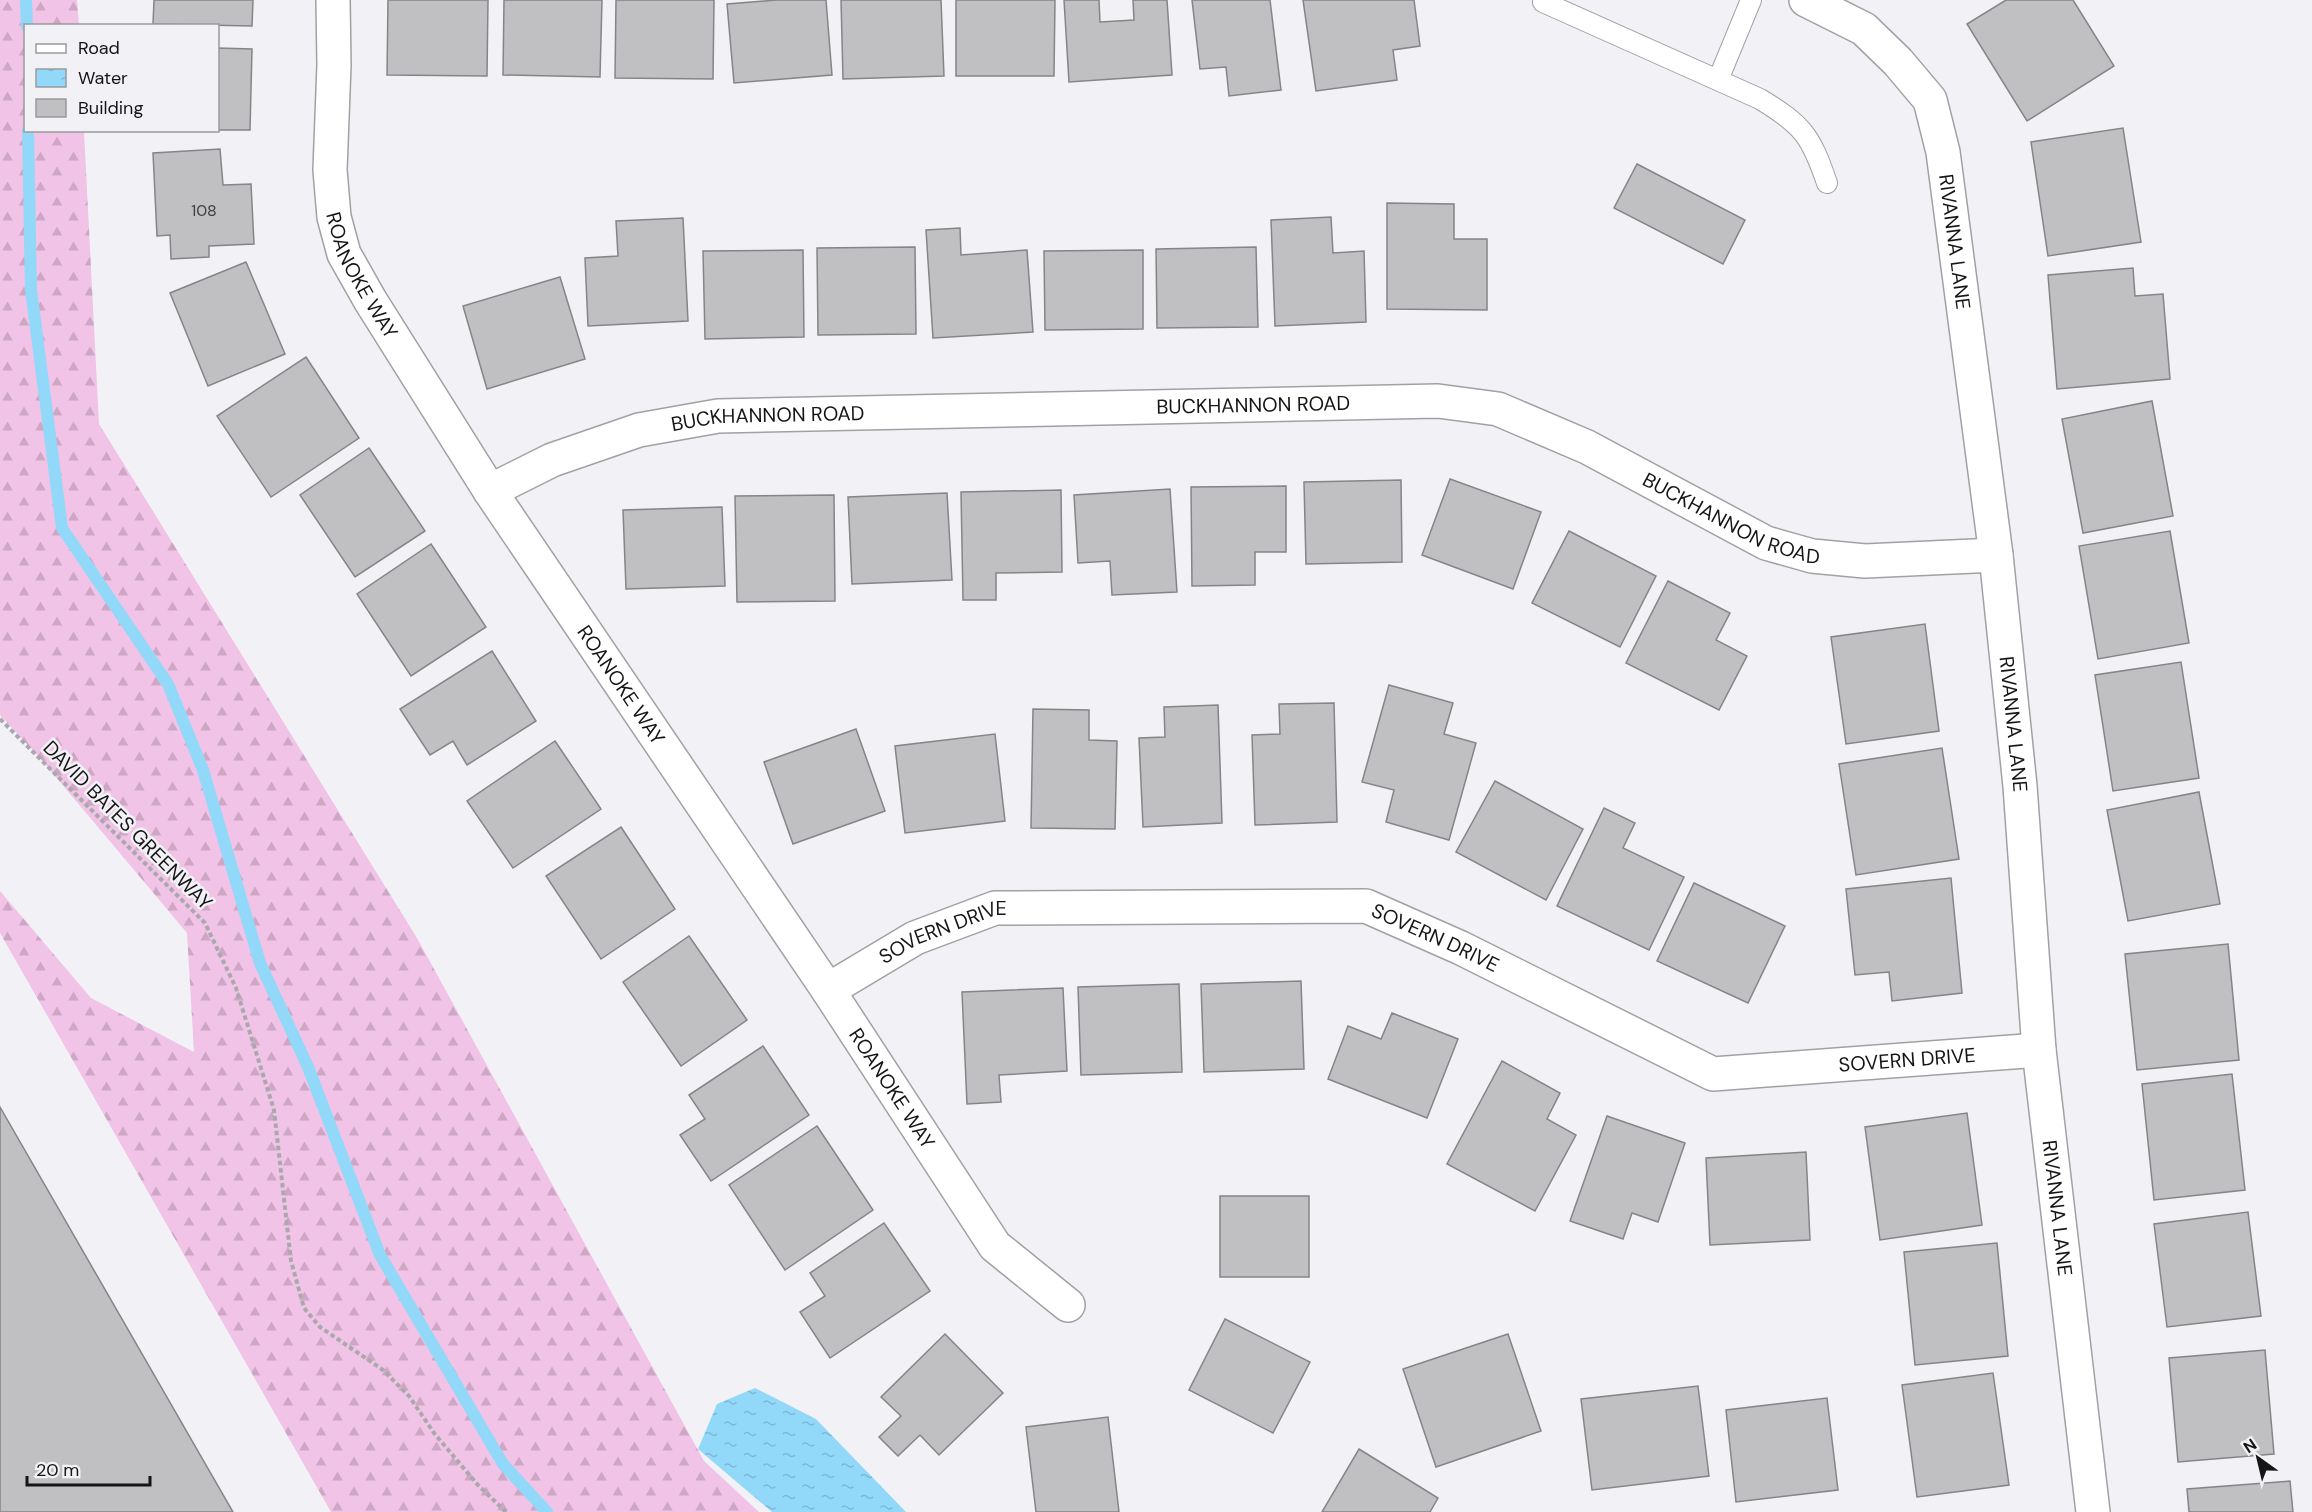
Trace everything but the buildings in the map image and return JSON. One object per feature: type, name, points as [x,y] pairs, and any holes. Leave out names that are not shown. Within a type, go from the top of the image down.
[{"type":"street","name":"ROANOKE WAY","points":[[333,0],[334,65],[330,170],[334,217],[344,254],[370,300],[490,491],[828,990],[995,1246],[1068,1305]]},
{"type":"street","name":"RIVANNA LANE","points":[[1806,0],[1864,29],[1898,62],[1930,100],[1943,152],[1996,555],[2020,786],[2039,1050],[2093,1512]]},
{"type":"street","name":"BUCKHANNON ROAD","points":[[490,491],[552,460],[639,430],[718,416],[1438,401],[1498,410],[1587,447],[1766,543],[1803,554],[1865,561],[1996,555]]},
{"type":"street","name":"SOVERN DRIVE","points":[[828,990],[915,938],[995,908],[1366,906],[1461,948],[1713,1074],[2039,1050]]},
{"type":"lane","points":[[1718,80],[1751,0]]},
{"type":"lane","points":[[1543,2],[1761,99],[1788,116],[1803,131],[1816,151],[1827,183]]},
{"type":"path","name":"DAVID BATES GREENWAY","points":[[0,719],[205,923],[236,988],[274,1110],[291,1261],[304,1308],[320,1327],[383,1370],[409,1396],[434,1432],[477,1484],[506,1512]]},
{"type":"green space","points":[[0,0],[77,0],[79,24],[24,24],[24,132],[84,132],[99,424],[417,938],[704,1461],[759,1512],[331,1512],[0,933],[0,891],[91,998],[194,1052],[187,933],[39,757],[0,715]]},
{"type":"water","points":[[755,1388],[816,1419],[906,1512],[772,1512],[698,1449],[717,1404]]},
{"type":"waterway","points":[[26,0],[27,24]]},
{"type":"waterway","points":[[28,132],[31,290],[62,528],[168,684],[203,770],[260,963],[308,1067],[380,1255],[503,1464],[547,1512]]}]
